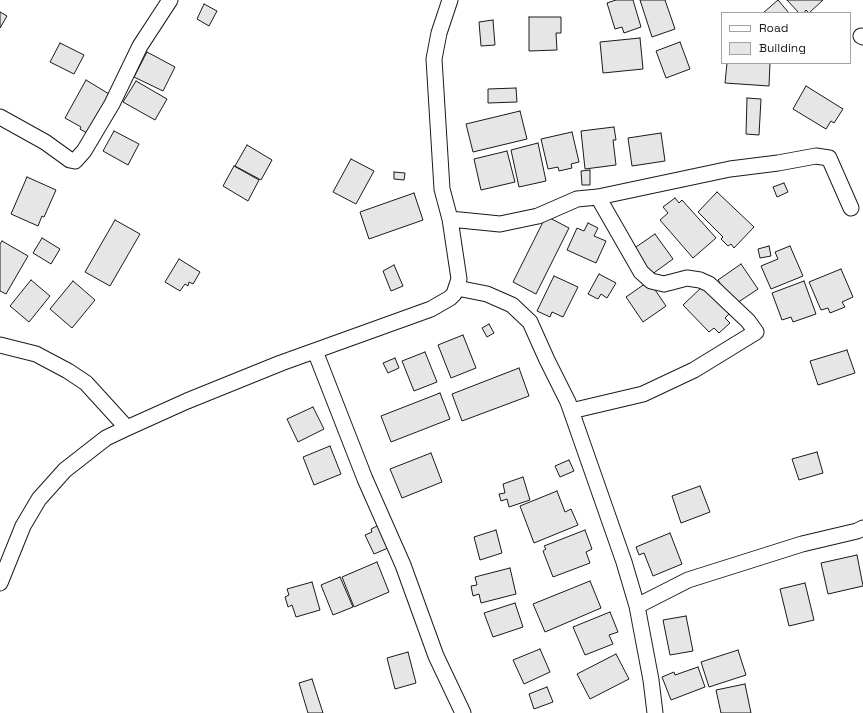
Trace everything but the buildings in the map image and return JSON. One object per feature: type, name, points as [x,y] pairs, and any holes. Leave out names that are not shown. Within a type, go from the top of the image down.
[{"type":"street","points":[[0,117],[45,142],[70,160],[75,161],[84,151],[112,104],[140,46],[170,0]]},
{"type":"street","points":[[0,583],[3,567],[23,526],[39,499],[65,470],[106,438],[187,401],[315,351],[431,309],[454,294],[459,279],[450,219],[442,189],[434,59],[439,33],[452,1]]},
{"type":"street","points":[[450,219],[500,224],[538,216],[577,199],[730,169],[778,163],[816,156],[829,158],[851,208]]},
{"type":"street","points":[[571,411],[643,394],[694,370],[756,332],[748,321],[729,305],[709,284],[700,280],[687,278],[664,284],[651,281],[641,272],[598,196]]},
{"type":"street","points":[[457,288],[486,294],[512,305],[530,322],[568,402],[624,562],[637,606],[656,713]]},
{"type":"street","points":[[0,345],[36,354],[68,371],[86,383],[127,428]]},
{"type":"street","points":[[315,351],[365,479],[403,565],[436,656],[463,713]]},
{"type":"street","points":[[637,606],[688,580],[802,544],[857,531],[863,528]]}]
